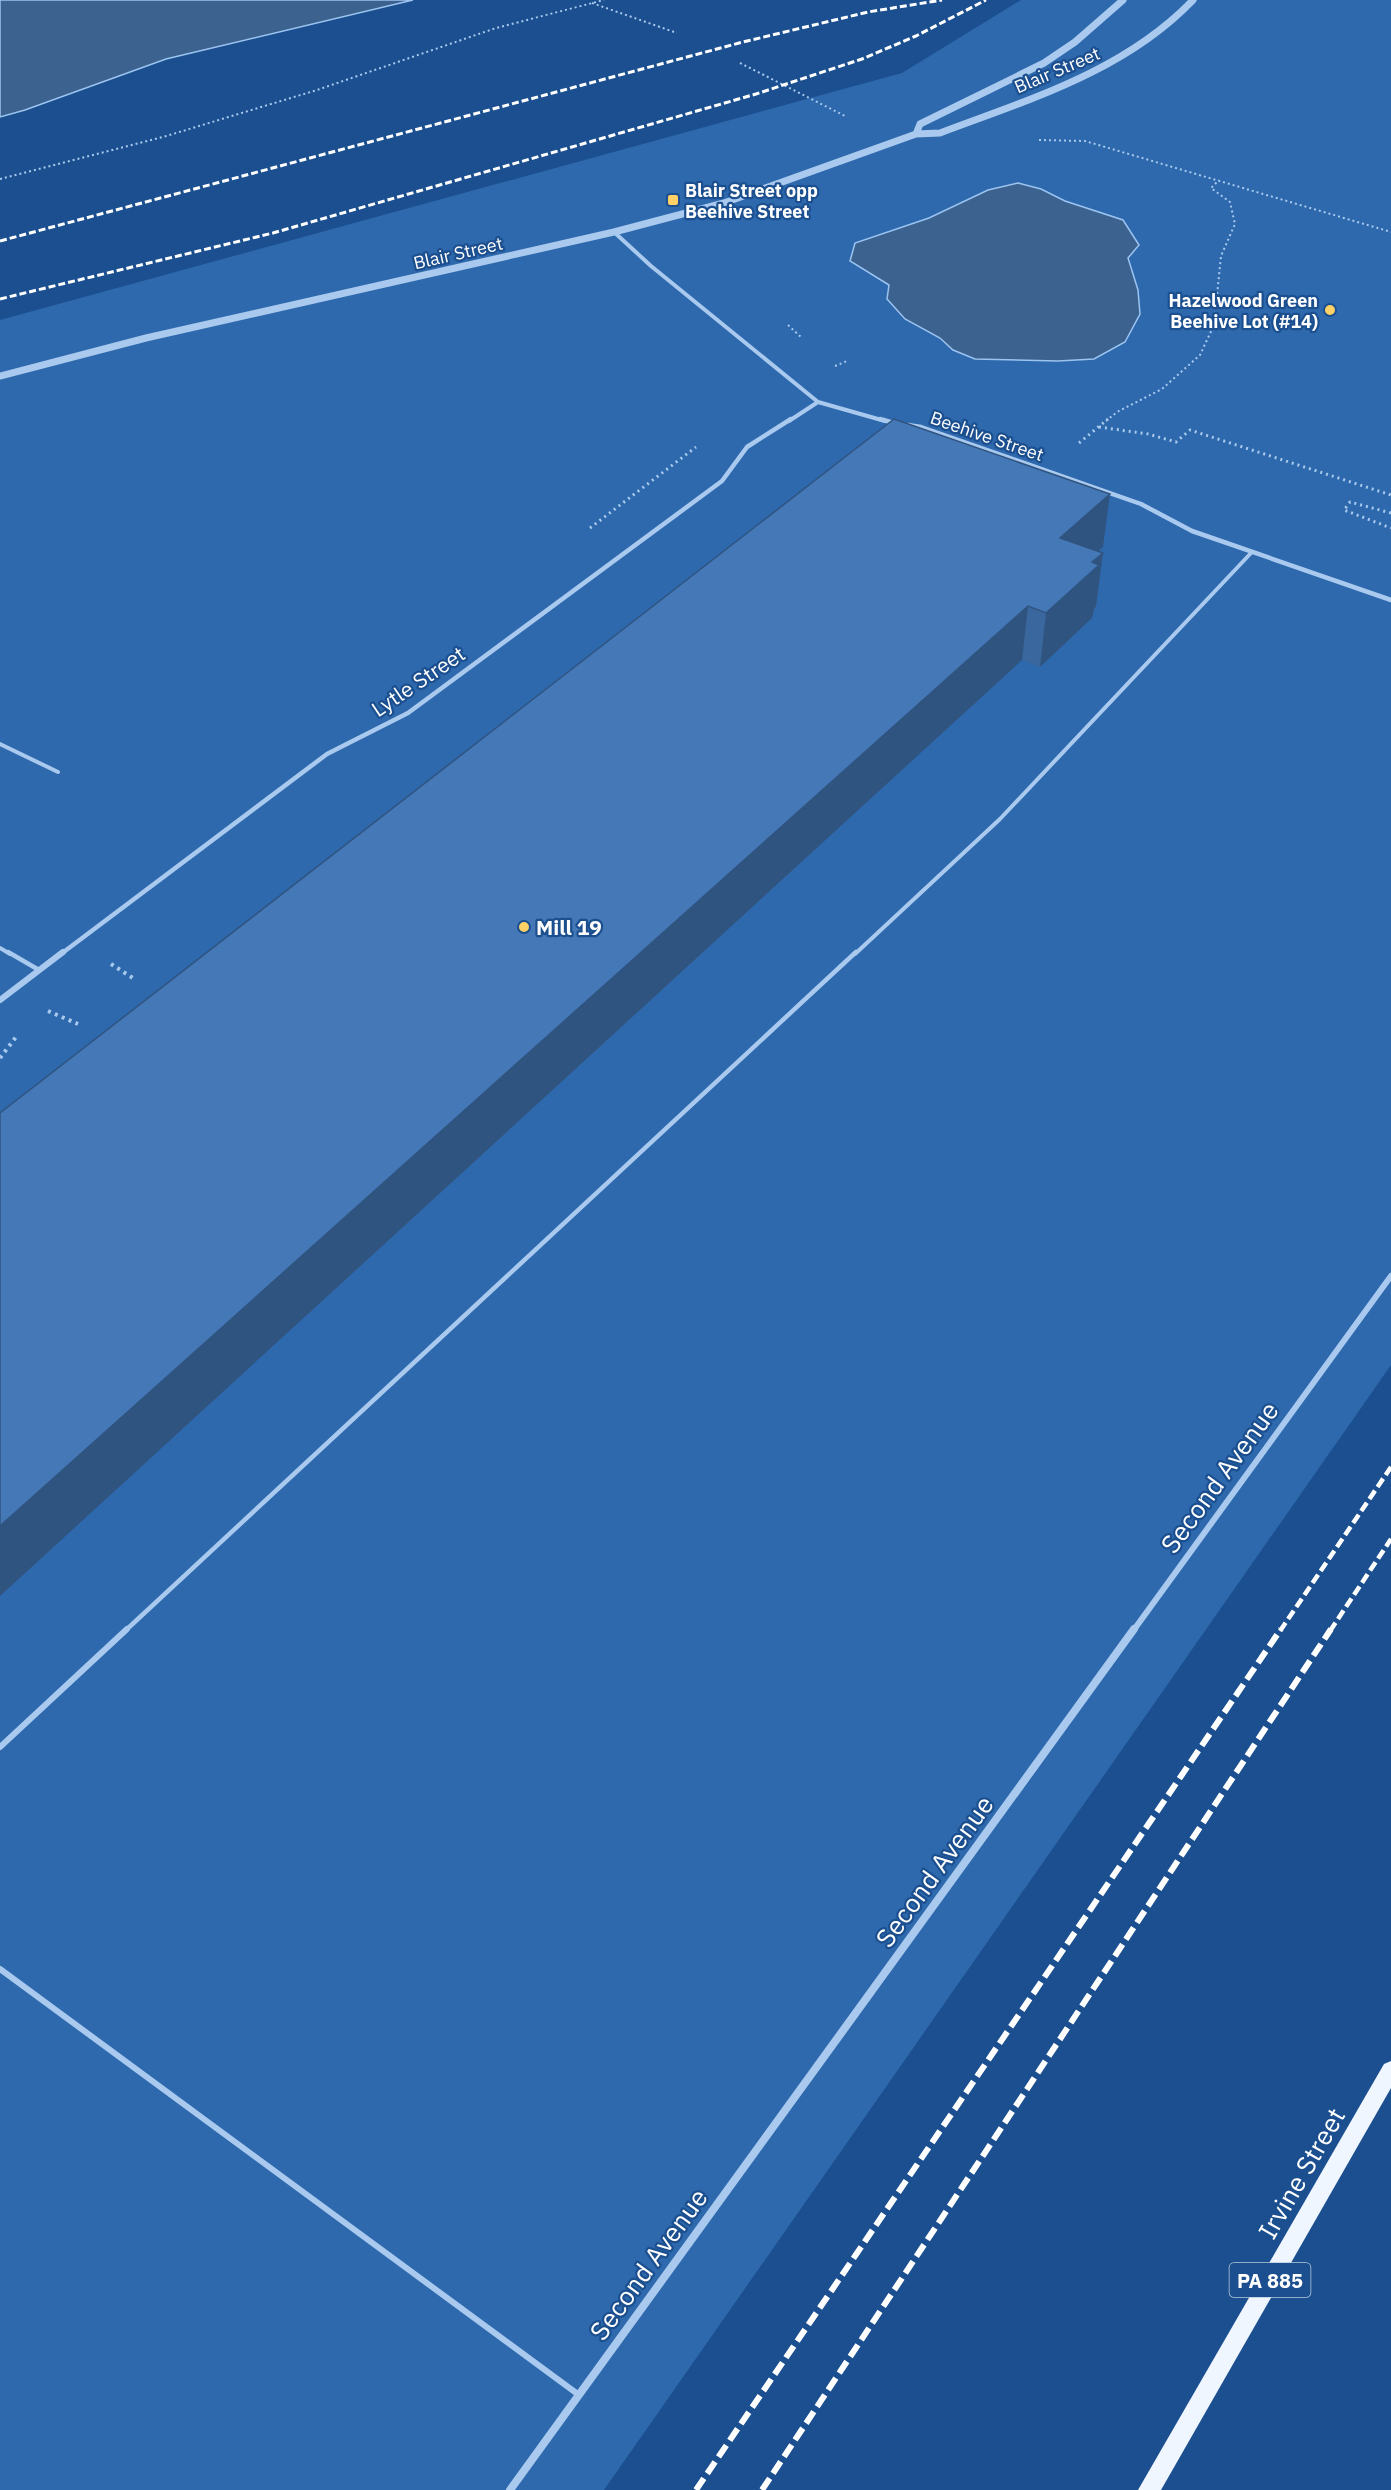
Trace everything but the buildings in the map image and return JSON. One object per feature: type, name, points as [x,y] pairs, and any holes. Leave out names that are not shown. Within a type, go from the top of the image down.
[{"type":"main road","name":"Irvine Street","points":[[1149,2490],[1391,2070]]},
{"type":"street","name":"Blair Street","points":[[916,134],[920,124],[1002,86],[1045,62],[1096,25],[1123,0]]},
{"type":"street","name":"Blair Street","points":[[0,376],[146,338],[614,232],[724,202],[916,134],[940,133],[1109,64],[1155,38],[1170,26],[1192,0]]},
{"type":"street","name":"Beehive Street","points":[[614,232],[651,266],[818,402],[889,422],[921,427],[1141,504],[1192,531],[1251,553],[1391,600]]},
{"type":"street","name":"Lytle Street","points":[[0,1000],[327,754],[408,713],[722,481],[747,447],[818,402]]},
{"type":"street","name":"Second Avenue","points":[[510,2490],[1391,1276]]},
{"type":"lane","points":[[0,1746],[1000,819],[1251,553]]},
{"type":"lane","points":[[0,744],[58,772]]},
{"type":"lane","points":[[0,948],[39,970]]},
{"type":"lane","points":[[0,1969],[579,2395]]},
{"type":"path","points":[[0,179],[163,137],[317,90],[495,27],[604,0]]},
{"type":"path","points":[[592,3],[677,33]]},
{"type":"path","points":[[740,63],[895,143]]},
{"type":"path","points":[[1037,140],[1085,141],[1219,179],[1274,200],[1391,232]]},
{"type":"path","points":[[1073,447],[1117,412],[1162,389],[1200,355],[1214,325],[1221,256],[1235,224],[1230,202],[1210,188],[1219,179]]},
{"type":"path","points":[[1098,427],[1134,434],[1161,435],[1176,442],[1191,430],[1391,495]]},
{"type":"path","points":[[587,530],[705,441]]},
{"type":"path","points":[[1391,513],[1350,502],[1344,510],[1391,528]]},
{"type":"path","points":[[0,1058],[18,1035]]},
{"type":"shaded area","points":[[0,0],[413,0],[166,59],[0,117]]},
{"type":"shaded area","points":[[1021,0],[1391,0],[1391,1365],[604,2490],[0,2490],[0,320],[902,73]]},
{"type":"shaded area","points":[[1018,183],[1041,189],[1065,201],[1123,220],[1139,245],[1128,258],[1138,290],[1140,314],[1125,342],[1094,359],[1058,361],[975,359],[953,350],[940,338],[905,319],[887,299],[889,285],[850,261],[855,243],[929,218],[988,190]]},
{"type":"railway","points":[[0,241],[743,42],[868,12],[942,0]]},
{"type":"railway","points":[[0,299],[273,233],[756,94],[862,59],[916,36],[986,0]]},
{"type":"railway","points":[[1280,1631],[1391,1467]]},
{"type":"railway","points":[[1330,1631],[1391,1539]]},
{"type":"railway","points":[[696,2490],[1281,1629]]},
{"type":"railway","points":[[762,2490],[1331,1629]]},
{"type":"place","name":"Blair Street opp Beehive Street","points":[[673,200]]},
{"type":"place","name":"Hazelwood Green Beehive Lot (#14)","points":[[1330,310]]},
{"type":"place","name":"Mill 19","points":[[524,927]]}]
